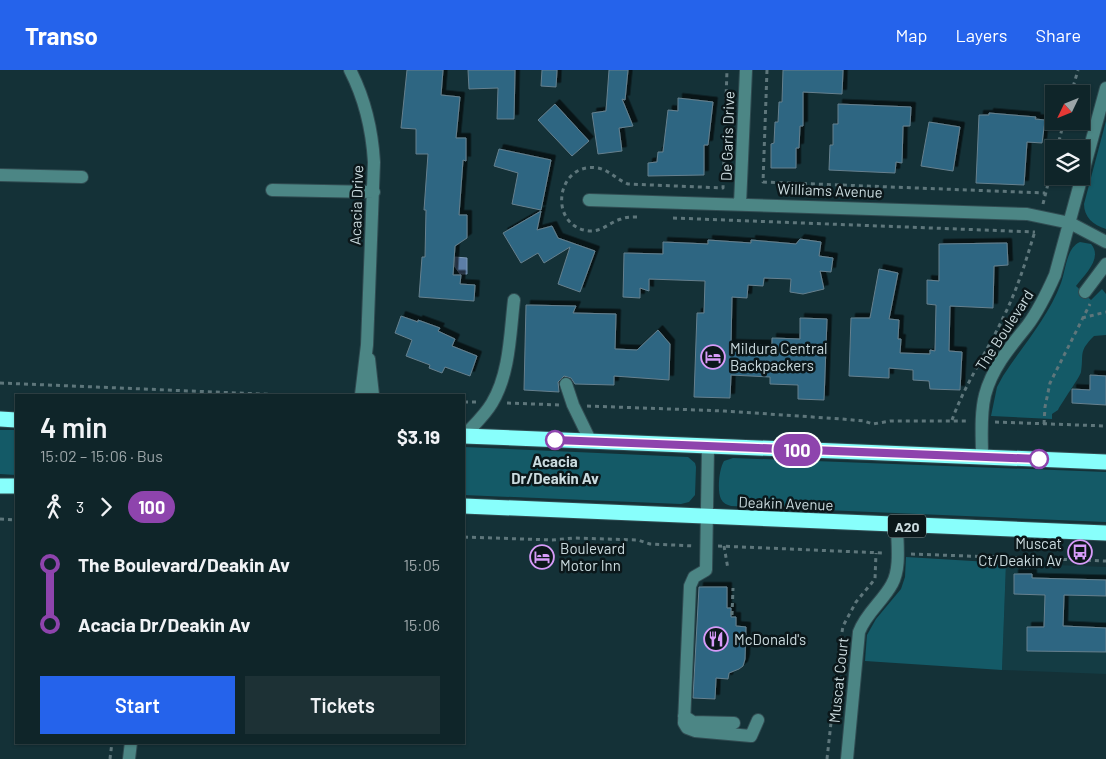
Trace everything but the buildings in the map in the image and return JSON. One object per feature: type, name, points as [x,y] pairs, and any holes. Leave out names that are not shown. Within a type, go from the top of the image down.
[{"type":"highway","points":[[0,419],[15,420]]},
{"type":"highway","points":[[465,436],[1106,462]]},
{"type":"highway","points":[[0,486],[15,486]]},
{"type":"highway","name":"Deakin Avenue","points":[[465,506],[1106,534]]},
{"type":"street","name":"Acacia Drive","points":[[350,70],[365,107],[372,136],[374,162],[367,345],[361,394]]},
{"type":"street","name":"De Garis Drive","points":[[740,204],[746,70]]},
{"type":"street","name":"The Boulevard","points":[[982,457],[982,421],[985,394],[992,377],[1010,346],[1027,325],[1046,296],[1055,275],[1106,88]]},
{"type":"street","points":[[0,175],[82,178]]},
{"type":"street","points":[[272,190],[374,192]]},
{"type":"street","name":"Williams Avenue","points":[[589,200],[1040,216],[1070,223]]},
{"type":"street","points":[[1070,223],[1106,242]]},
{"type":"street","points":[[1085,292],[1106,264]]},
{"type":"street","points":[[465,435],[492,403],[503,377],[514,300]]},
{"type":"street","name":"Acacia Drive","points":[[367,345],[372,394]]},
{"type":"street","points":[[566,384],[573,406],[591,442]]},
{"type":"street","points":[[708,447],[706,570],[694,577],[690,586],[684,723],[687,728],[695,731],[751,736],[758,720]]},
{"type":"street","name":"Muscat Court","points":[[847,759],[860,632],[862,624],[895,578],[897,525]]},
{"type":"street","points":[[684,716],[693,722],[734,723]]},
{"type":"street","points":[[129,759],[131,744]]},
{"type":"path","points":[[723,188],[727,70]]},
{"type":"path","points":[[767,70],[762,182],[1045,193]]},
{"type":"path","points":[[1074,85],[1078,70]]},
{"type":"path","points":[[952,420],[961,397],[1016,291],[1040,216],[1047,185]]},
{"type":"path","points":[[1044,424],[1050,383],[1082,318],[1090,307],[1090,302],[1085,292]]},
{"type":"path","points":[[1082,318],[1106,312]]},
{"type":"path","points":[[0,383],[262,394]]},
{"type":"path","points":[[465,402],[764,414],[864,421],[873,424],[890,421],[952,420],[1106,426]]},
{"type":"path","points":[[0,519],[15,520]]},
{"type":"path","points":[[465,537],[638,540],[650,544],[1106,561]]},
{"type":"path","points":[[724,546],[728,569]]},
{"type":"path","points":[[732,615],[733,588]]},
{"type":"path","points":[[110,759],[112,744]]},
{"type":"shaded area","points":[[1106,121],[1106,229],[1090,220],[1084,209]]},
{"type":"shaded area","points":[[1080,242],[1091,244],[1095,255],[1088,271],[1076,286],[1091,300],[1102,289],[1106,294],[1106,335],[1094,336],[1084,349],[1080,375],[1058,410],[1052,414],[1052,419],[991,416],[997,387],[1056,296],[1069,254],[1075,245]]},
{"type":"shaded area","points":[[455,257],[467,258],[467,274],[460,274],[455,267]]},
{"type":"shaded area","points":[[0,430],[15,430],[15,475],[0,474]]},
{"type":"shaded area","points":[[465,447],[688,457],[695,463],[696,467],[695,495],[689,502],[681,504],[465,495]]},
{"type":"shaded area","points":[[733,458],[1106,472],[1106,522],[731,506],[725,504],[721,499],[719,486],[724,461]]},
{"type":"shaded area","points":[[906,557],[1006,563],[1002,670],[865,661],[867,635],[876,619],[901,589],[905,577]]},
{"type":"shaded area","points":[[1006,563],[1106,567],[1106,674],[1002,670]]},
{"type":"bus line","name":"100","points":[[555,440],[1039,459]]},
{"type":"place","name":"Mildura Central Backpackers","points":[[713,357]]},
{"type":"place","name":"Acacia Dr/Deakin Av","points":[[555,440]]},
{"type":"place","name":"Muscat Ct/Deakin Av","points":[[1080,552]]},
{"type":"place","name":"Boulevard Motor Inn","points":[[542,557]]},
{"type":"place","name":"McDonald's","points":[[716,639]]}]
